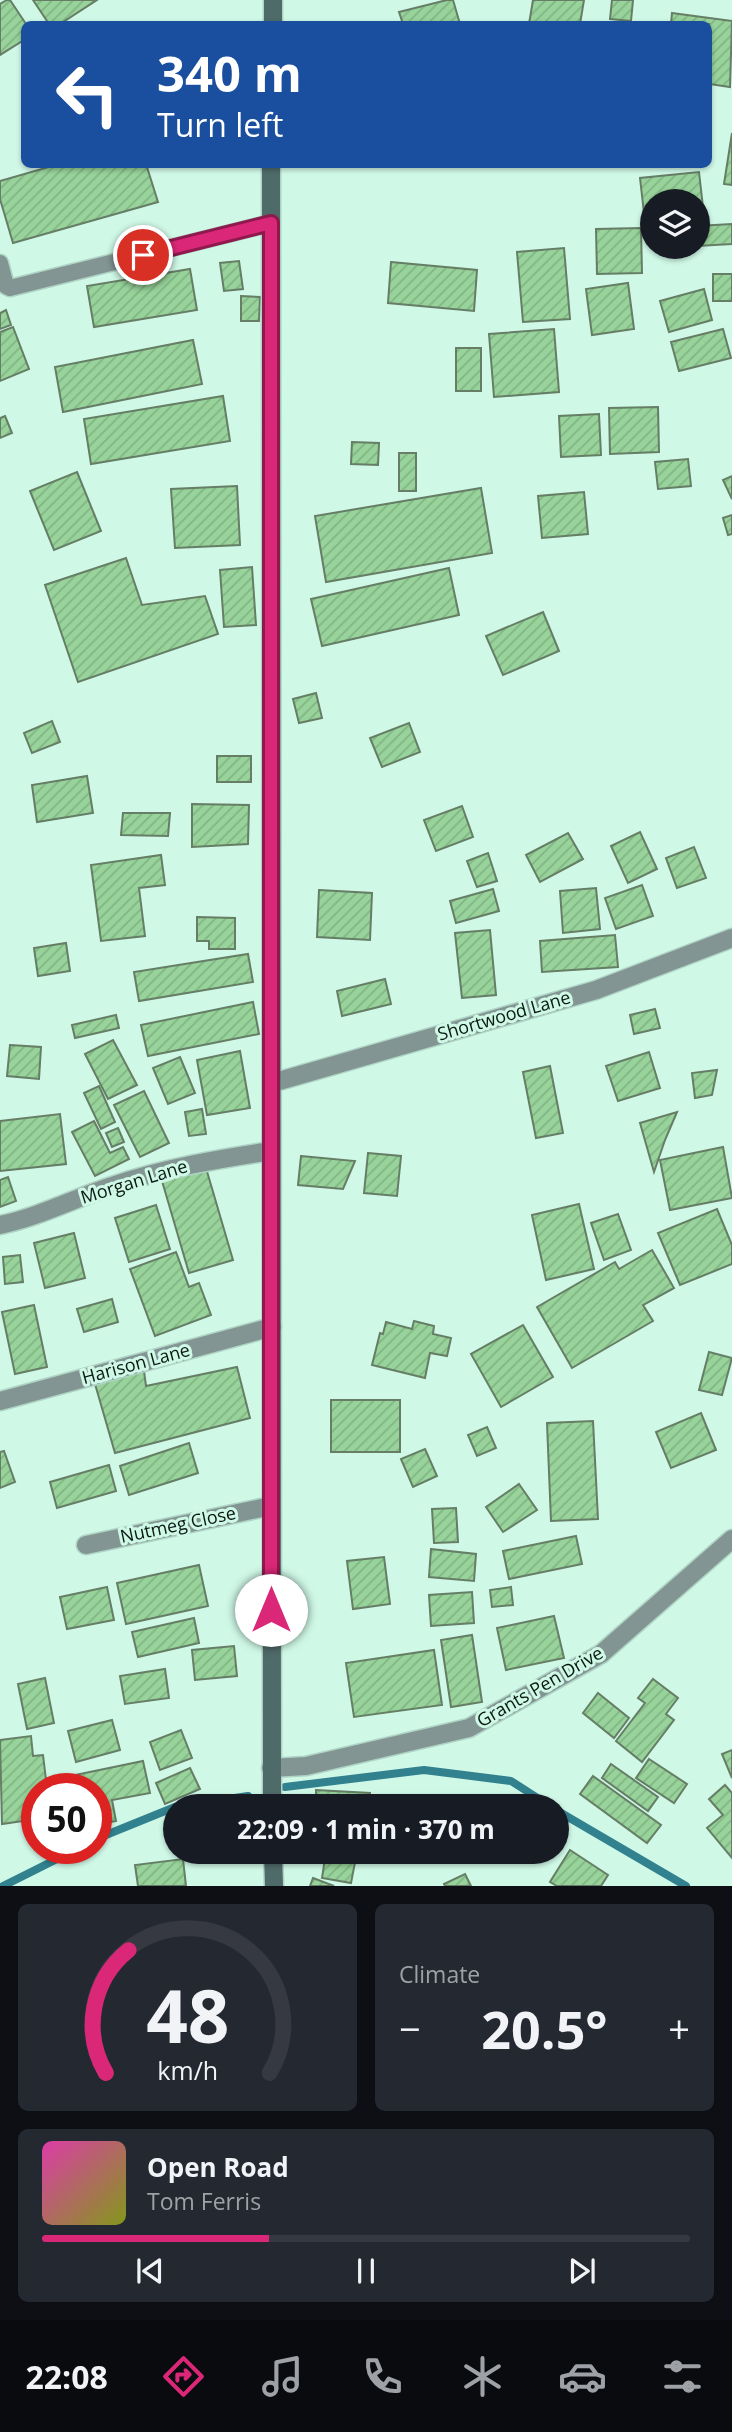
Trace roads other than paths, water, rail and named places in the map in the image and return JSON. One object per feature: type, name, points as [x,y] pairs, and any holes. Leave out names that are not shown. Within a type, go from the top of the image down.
[{"type":"main road","points":[[273,0],[273,21]]},
{"type":"main road","points":[[271,168],[272,1794]]},
{"type":"main road","points":[[273,1864],[274,1886]]},
{"type":"street","name":"Shortwood Lane","points":[[272,1083],[596,990],[732,938]]},
{"type":"street","name":"Morgan Lane","points":[[0,1225],[22,1220],[114,1185],[204,1161],[271,1151]]},
{"type":"street","name":"Harison Lane","points":[[0,1401],[272,1327]]},
{"type":"street","name":"Nutmeg Close","points":[[86,1545],[271,1506]]},
{"type":"street","name":"Grants Pen Drive","points":[[271,1768],[306,1766],[470,1728],[601,1654],[732,1539]]},
{"type":"lane","points":[[0,263],[6,286],[10,288],[271,223]]},
{"type":"waterway","points":[[285,1787],[424,1770],[511,1781],[531,1794]]},
{"type":"waterway","points":[[112,1833],[163,1812]]},
{"type":"waterway","points":[[569,1818],[686,1886]]},
{"type":"waterway","points":[[3,1886],[47,1864]]}]
